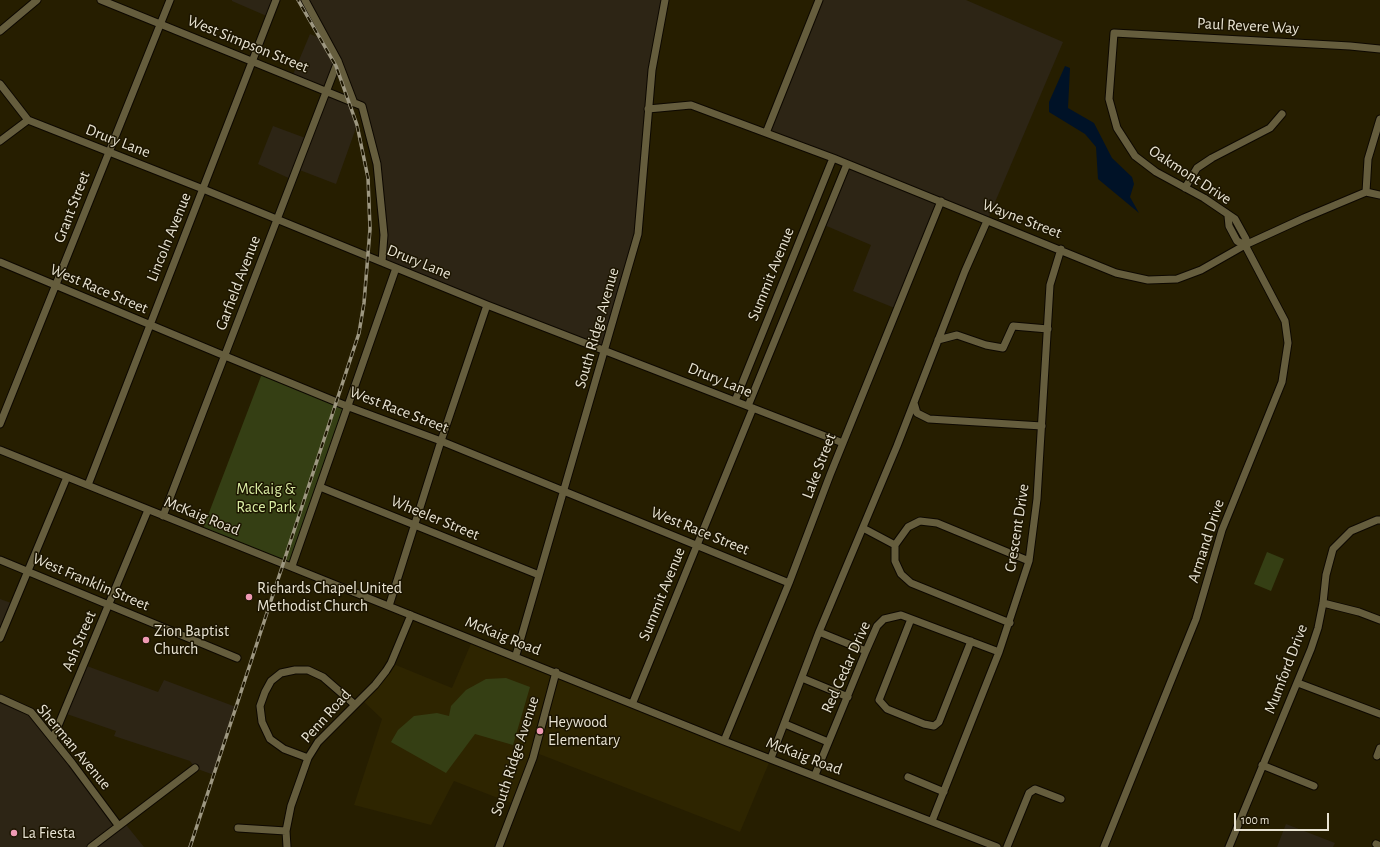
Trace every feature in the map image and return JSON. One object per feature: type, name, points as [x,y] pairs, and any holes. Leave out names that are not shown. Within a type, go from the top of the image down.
[{"type":"street","points":[[0,31],[38,0]]},
{"type":"street","name":"West Simpson Street","points":[[101,0],[362,106],[378,164],[384,234],[382,262]]},
{"type":"street","name":"Grant Street","points":[[0,424],[57,286],[108,152],[170,0]]},
{"type":"street","name":"Lincoln Avenue","points":[[88,485],[276,0]]},
{"type":"street","points":[[305,0],[338,61],[354,102]]},
{"type":"street","name":"South Ridge Avenue","points":[[516,656],[565,491],[638,234],[652,70],[665,0]]},
{"type":"street","points":[[766,133],[819,0]]},
{"type":"street","name":"Paul Revere Way","points":[[1114,33],[1380,49]]},
{"type":"street","name":"Oakmont Drive","points":[[1114,33],[1109,99],[1117,128],[1135,156],[1156,172],[1204,198],[1228,216],[1235,219],[1246,239],[1245,245]]},
{"type":"street","name":"Garfield Avenue","points":[[163,516],[338,61]]},
{"type":"street","points":[[0,84],[28,120],[0,141]]},
{"type":"street","name":"Wayne Street","points":[[648,109],[691,105],[833,158],[987,221],[1061,249],[1116,273],[1148,280],[1177,279],[1200,270],[1245,245],[1366,192]]},
{"type":"street","points":[[1185,188],[1197,168],[1212,158],[1270,128],[1282,114]]},
{"type":"street","points":[[1380,119],[1368,159],[1366,192],[1380,195]]},
{"type":"street","name":"Drury Lane","points":[[28,120],[203,189],[487,305],[843,443]]},
{"type":"street","name":"Summit Avenue","points":[[735,401],[833,158]]},
{"type":"street","name":"Summit Avenue","points":[[633,702],[847,164]]},
{"type":"street","name":"Lake Street","points":[[724,741],[789,582],[940,201]]},
{"type":"street","points":[[771,758],[819,632],[863,528],[987,221]]},
{"type":"street","name":"Armand Drive","points":[[1104,847],[1196,619],[1222,530],[1282,382],[1288,343],[1285,321],[1245,245]]},
{"type":"street","name":"Crescent Drive","points":[[932,821],[999,652],[1029,561],[1037,500],[1050,285],[1061,249]]},
{"type":"street","name":"West Race Street","points":[[0,262],[225,356],[441,441],[789,582]]},
{"type":"street","points":[[292,566],[396,268]]},
{"type":"street","points":[[389,606],[441,441],[487,305]]},
{"type":"street","points":[[938,340],[957,335],[986,345],[1003,348],[1013,326],[1048,329]]},
{"type":"street","points":[[914,402],[917,413],[929,419],[1042,426]]},
{"type":"street","name":"McKaig Road","points":[[0,450],[411,615],[633,702],[724,741],[815,775],[997,847]]},
{"type":"street","points":[[0,638],[67,477]]},
{"type":"street","name":"Wheeler Street","points":[[320,487],[539,575]]},
{"type":"street","name":"Ash Street","points":[[53,738],[148,510]]},
{"type":"street","name":"Mumford Drive","points":[[1228,847],[1298,683],[1318,628],[1323,603],[1326,575],[1333,549],[1351,531],[1380,520]]},
{"type":"street","points":[[1010,622],[911,583],[901,574],[895,561],[895,545],[908,527],[920,521],[938,523],[1029,561]]},
{"type":"street","points":[[863,528],[895,545]]},
{"type":"street","name":"West Franklin Street","points":[[0,560],[237,658]]},
{"type":"street","points":[[1323,603],[1359,612],[1380,620]]},
{"type":"street","name":"Penn Road","points":[[287,847],[286,831],[291,806],[308,758],[318,742],[354,704],[375,685],[391,663],[411,615]]},
{"type":"street","name":"Red Cedar Drive","points":[[815,775],[877,626],[884,619],[901,615],[999,652]]},
{"type":"street","points":[[911,618],[879,700],[887,709],[917,721],[934,726],[938,722],[971,641]]},
{"type":"street","points":[[819,632],[866,651]]},
{"type":"street","points":[[308,758],[284,749],[270,739],[262,722],[260,706],[271,681],[281,674],[295,670],[308,670],[323,677],[354,704]]},
{"type":"street","name":"South Ridge Avenue","points":[[499,847],[532,758],[556,672]]},
{"type":"street","points":[[802,678],[848,697]]},
{"type":"street","points":[[1298,683],[1380,714]]},
{"type":"street","name":"Sherman Avenue","points":[[0,698],[31,712],[53,738],[118,825]]},
{"type":"street","points":[[785,724],[828,742]]},
{"type":"street","points":[[1377,756],[1380,748]]},
{"type":"street","points":[[1262,765],[1314,786]]},
{"type":"street","points":[[91,847],[195,768]]},
{"type":"street","points":[[908,777],[944,792]]},
{"type":"street","points":[[1007,847],[1029,793],[1035,789],[1061,799]]},
{"type":"street","points":[[238,828],[286,831]]},
{"type":"shaded area","points":[[232,0],[276,0],[269,17]]},
{"type":"shaded area","points":[[298,0],[665,0],[652,70],[638,234],[605,350],[382,262],[383,205],[362,106],[349,101],[357,125],[336,184],[297,169],[293,180],[258,164],[273,126],[308,139],[326,91],[292,77],[310,34],[322,39]],"holes":[[[336,67],[348,100],[326,91]]]},
{"type":"shaded area","points":[[819,0],[966,0],[1063,42],[987,221],[940,202],[897,309],[853,291],[871,245],[822,224],[847,164],[766,133]]},
{"type":"shaded area","points":[[0,599],[14,604],[0,638]]},
{"type":"shaded area","name":"Heywood Elementary","points":[[473,639],[771,758],[740,832],[534,752],[516,805],[454,781],[431,825],[354,805],[382,719],[360,698],[391,663],[452,688]]},
{"type":"shaded area","points":[[84,665],[158,692],[164,680],[236,707],[214,775],[195,768],[190,761],[114,736],[116,731],[64,713]]},
{"type":"shaded area","points":[[0,698],[31,712],[118,825],[123,821],[144,847],[0,847]]},
{"type":"shaded area","points":[[1286,824],[1335,843],[1333,847],[1277,847]]},
{"type":"green space","name":"McKaig & Race Park","points":[[263,371],[349,407],[292,566],[202,531]]},
{"type":"green space","points":[[1267,552],[1284,559],[1271,591],[1254,584]]},
{"type":"green space","points":[[506,678],[530,687],[513,745],[475,734],[446,773],[391,742],[398,730],[414,716],[437,713],[449,716],[451,706],[466,690],[486,679]]},
{"type":"water","points":[[1065,66],[1070,68],[1068,108],[1094,123],[1112,158],[1132,177],[1134,184],[1130,197],[1139,213],[1098,179],[1096,147],[1085,134],[1049,112],[1049,102]]},
{"type":"railway","points":[[190,847],[359,333],[364,303],[370,229],[368,178],[357,125],[336,66],[298,0]]},
{"type":"place","name":"Richards Chapel United Methodist Church","points":[[249,597]]},
{"type":"place","name":"Zion Baptist Church","points":[[146,640]]},
{"type":"place","name":"Heywood Elementary","points":[[540,731]]},
{"type":"place","name":"La Fiesta","points":[[14,833]]}]
